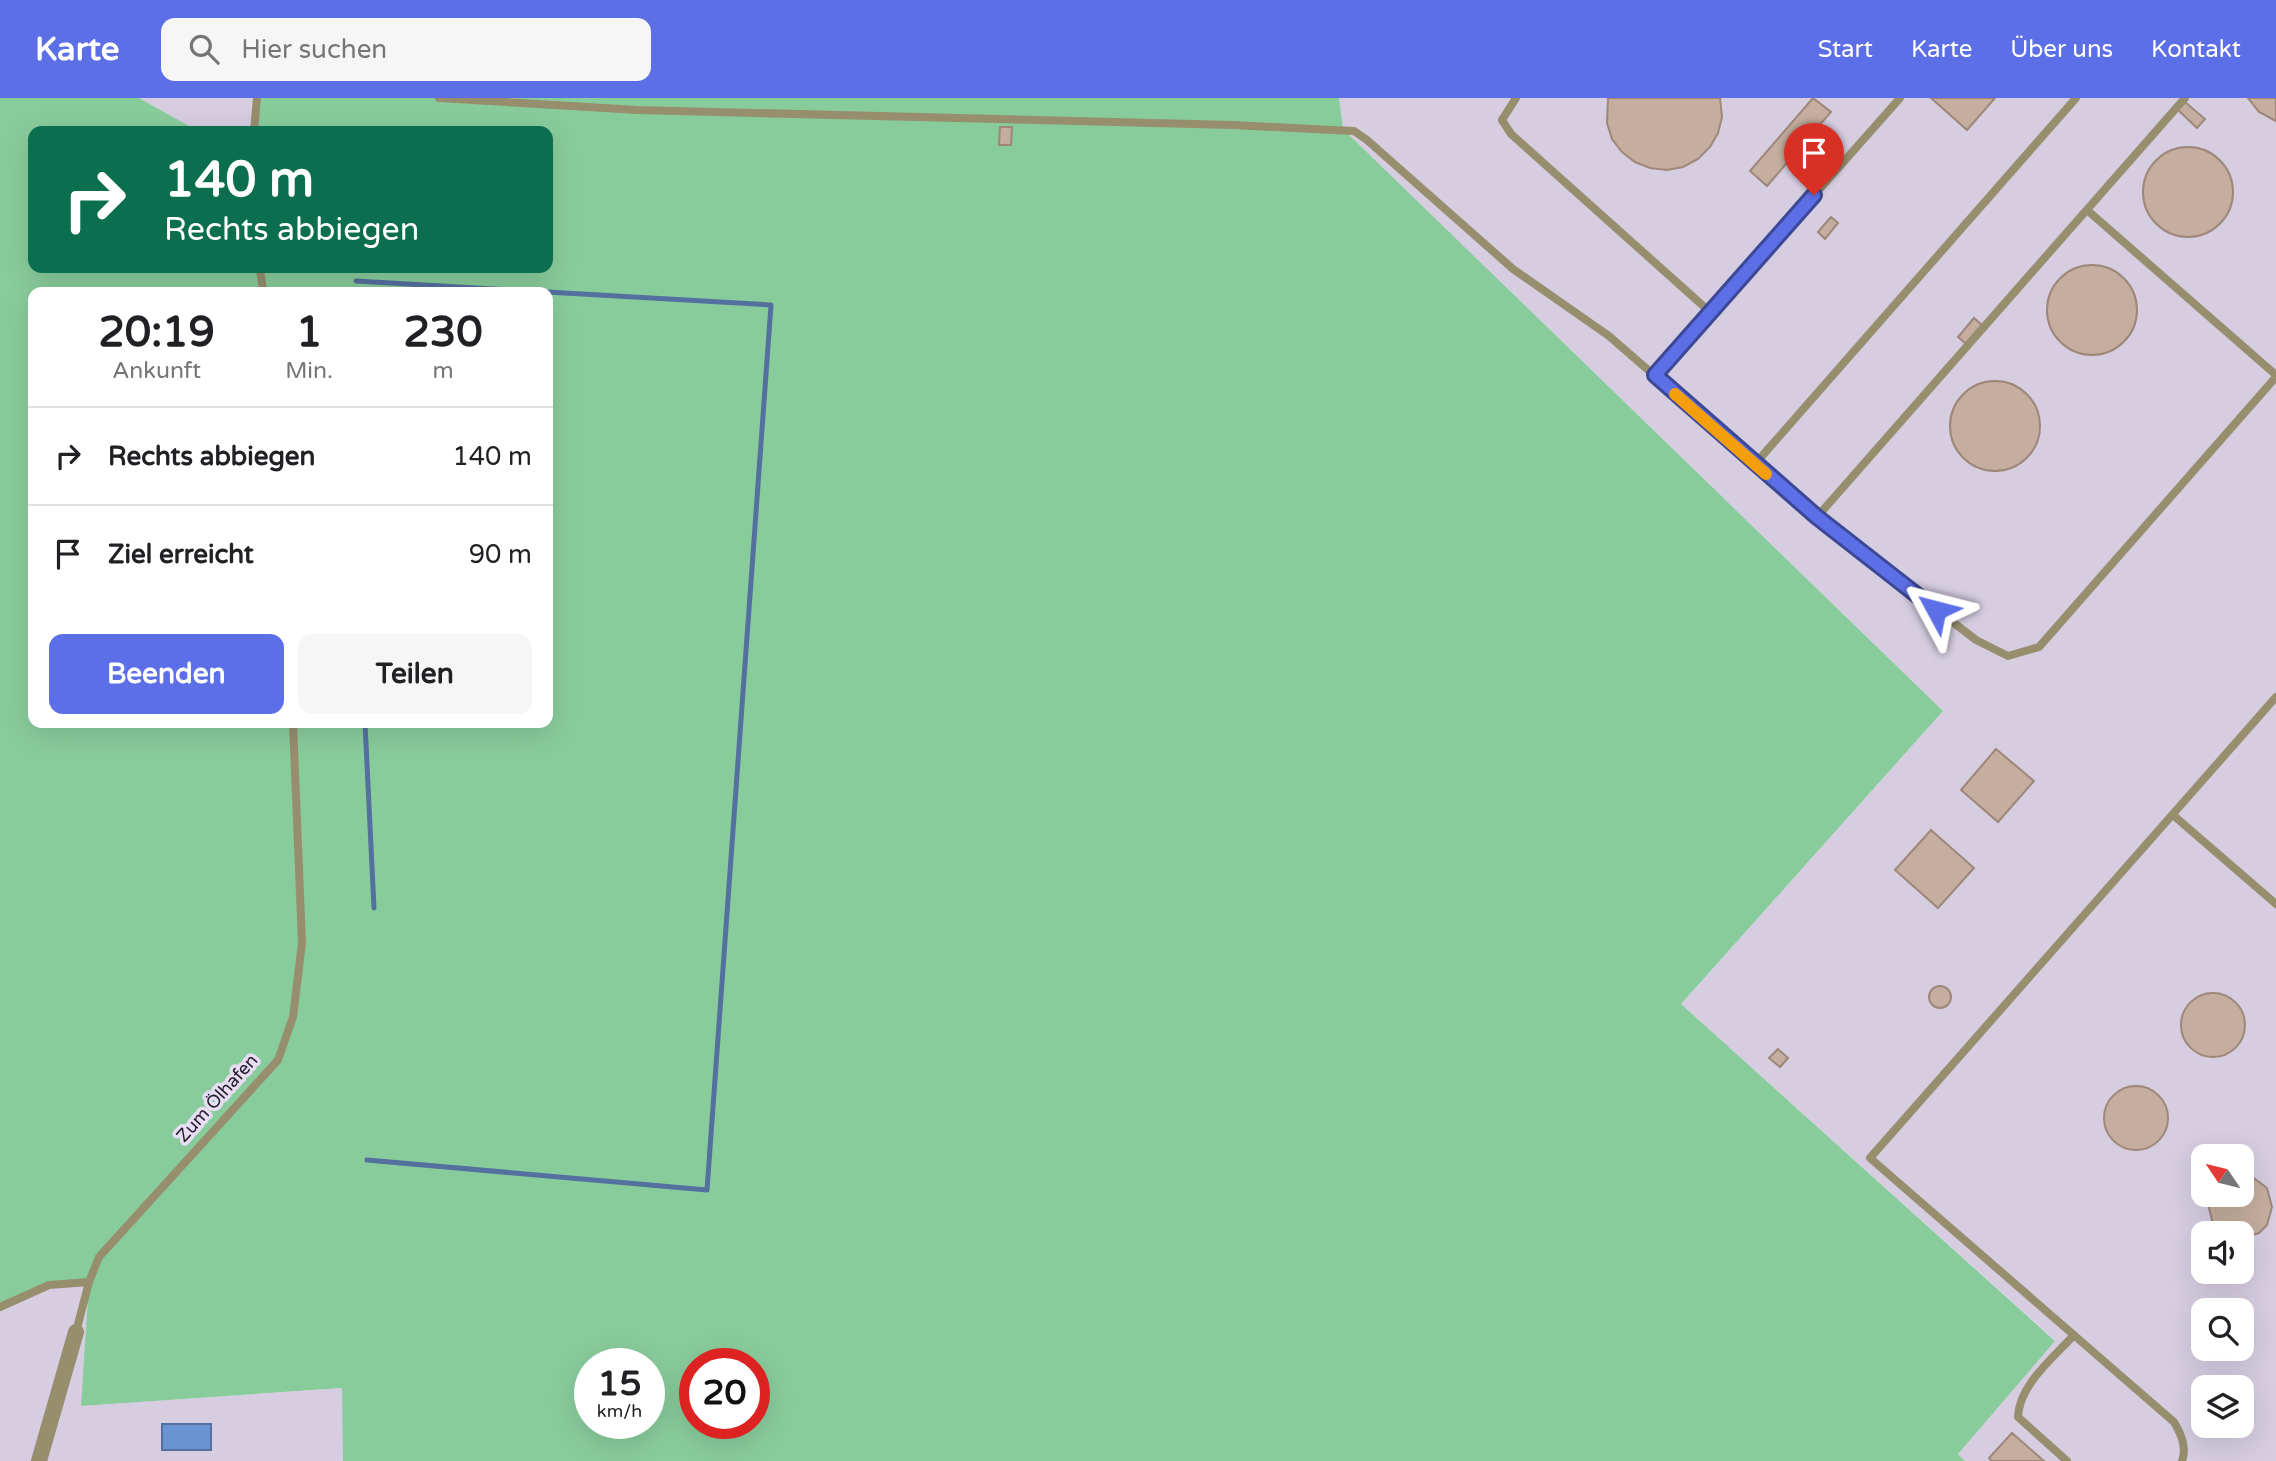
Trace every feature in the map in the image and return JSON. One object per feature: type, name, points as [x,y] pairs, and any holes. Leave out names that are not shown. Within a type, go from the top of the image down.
[{"type":"street","name":"Zum Ölhafen","points":[[39,1461],[76,1332]]},
{"type":"lane","points":[[254,126],[257,98]]},
{"type":"lane","points":[[439,98],[638,110],[1233,125],[1354,131],[1513,270],[1609,336],[1817,517],[1976,640],[2008,656],[2039,647],[2276,376],[2088,210]]},
{"type":"lane","points":[[638,110],[639,98]]},
{"type":"lane","points":[[1516,98],[1502,120],[1511,134],[1710,312]]},
{"type":"lane","points":[[1655,375],[1900,98]]},
{"type":"lane","points":[[1755,464],[2076,98]]},
{"type":"lane","points":[[1817,517],[2185,98]]},
{"type":"lane","points":[[2182,1461],[2182,1435],[2174,1422],[1870,1158],[2276,696]]},
{"type":"lane","name":"Zum Ölhafen","points":[[76,1332],[89,1282],[99,1257],[278,1060],[293,1017],[302,943],[293,728]]},
{"type":"lane","points":[[2173,815],[2276,904]]},
{"type":"lane","points":[[0,1307],[49,1285],[89,1282]]},
{"type":"lane","points":[[2067,1461],[2018,1417],[2018,1405],[2026,1390],[2074,1335]]},
{"type":"shaded area","points":[[139,98],[257,98],[254,126],[189,126]]},
{"type":"shaded area","points":[[1339,98],[2276,98],[2276,1461],[1965,1461],[1958,1454],[2055,1340],[1681,1004],[1943,711],[1343,129]]},
{"type":"shaded area","points":[[89,1282],[82,1406],[343,1388],[343,1461],[0,1461],[0,1307],[49,1285]]},
{"type":"green space","points":[[0,98],[139,98],[189,126],[28,126],[28,273],[553,273],[553,126],[254,126],[257,98],[1339,98],[1343,129],[1943,711],[1681,1004],[2055,1341],[1958,1454],[1965,1461],[343,1461],[342,1388],[81,1406],[89,1282],[49,1285],[0,1307]]},
{"type":"water","points":[[162,1424],[211,1424],[211,1450],[162,1450]]},
{"type":"building","points":[[1608,98],[1720,98],[1722,117],[1718,133],[1710,147],[1698,159],[1683,167],[1667,170],[1650,168],[1635,162],[1622,152],[1612,139],[1607,123]]},
{"type":"building","points":[[1813,98],[1831,112],[1767,186],[1750,171]]},
{"type":"building","points":[[1931,98],[1995,98],[1967,130]]},
{"type":"building","points":[[2248,98],[2276,98],[2276,121],[2259,112]]},
{"type":"building","points":[[2185,102],[2205,119],[2197,128],[2178,110]]},
{"type":"building","points":[[1000,127],[1012,127],[1011,145],[999,145]]},
{"type":"building","points":[[2188,147],[2205,150],[2220,160],[2230,175],[2233,192],[2230,209],[2220,224],[2205,234],[2188,237],[2171,234],[2156,224],[2146,209],[2143,192],[2146,175],[2156,160],[2171,150]]},
{"type":"building","points":[[1831,217],[1838,223],[1825,239],[1818,232]]},
{"type":"building","points":[[2092,265],[2109,268],[2124,278],[2134,293],[2137,310],[2134,327],[2124,342],[2109,352],[2092,355],[2075,352],[2060,342],[2050,327],[2047,310],[2050,293],[2060,278],[2075,268]]},
{"type":"building","points":[[1974,318],[1982,325],[1966,344],[1958,337]]},
{"type":"building","points":[[1995,381],[2012,384],[2027,394],[2037,409],[2040,426],[2037,443],[2027,458],[2012,468],[1995,471],[1978,468],[1963,458],[1953,443],[1950,426],[1953,409],[1963,394],[1978,384]]},
{"type":"building","points":[[1996,749],[2034,781],[1998,822],[1961,790]]},
{"type":"building","points":[[1931,830],[1974,868],[1938,908],[1895,870]]},
{"type":"building","points":[[1940,986],[1948,989],[1951,997],[1948,1005],[1940,1008],[1932,1005],[1929,997],[1932,989]]},
{"type":"building","points":[[2213,993],[2231,999],[2239,1007],[2245,1025],[2239,1043],[2231,1051],[2213,1057],[2195,1051],[2187,1043],[2181,1025],[2187,1007],[2195,999]]},
{"type":"building","points":[[1778,1049],[1788,1058],[1780,1067],[1769,1058]]},
{"type":"building","points":[[2136,1086],[2154,1092],[2162,1100],[2168,1118],[2162,1136],[2154,1144],[2136,1150],[2118,1144],[2110,1136],[2104,1118],[2110,1100],[2118,1092]]},
{"type":"building","points":[[2254,1178],[2267,1188],[2272,1207],[2267,1225],[2259,1233],[2254,1234],[2254,1221],[2212,1221],[2209,1208],[2254,1208]]},
{"type":"building","points":[[2012,1433],[2044,1461],[1992,1461],[1989,1458]]},
{"type":"waterway","points":[[356,281],[460,287]]},
{"type":"waterway","points":[[367,1160],[707,1190],[771,305],[553,292]]},
{"type":"waterway","points":[[365,728],[374,908]]},
{"type":"slow traffic","points":[[1675,394],[1766,474]]},
{"type":"route","points":[[1814,195],[1655,375],[1817,517],[1936,610]]}]
